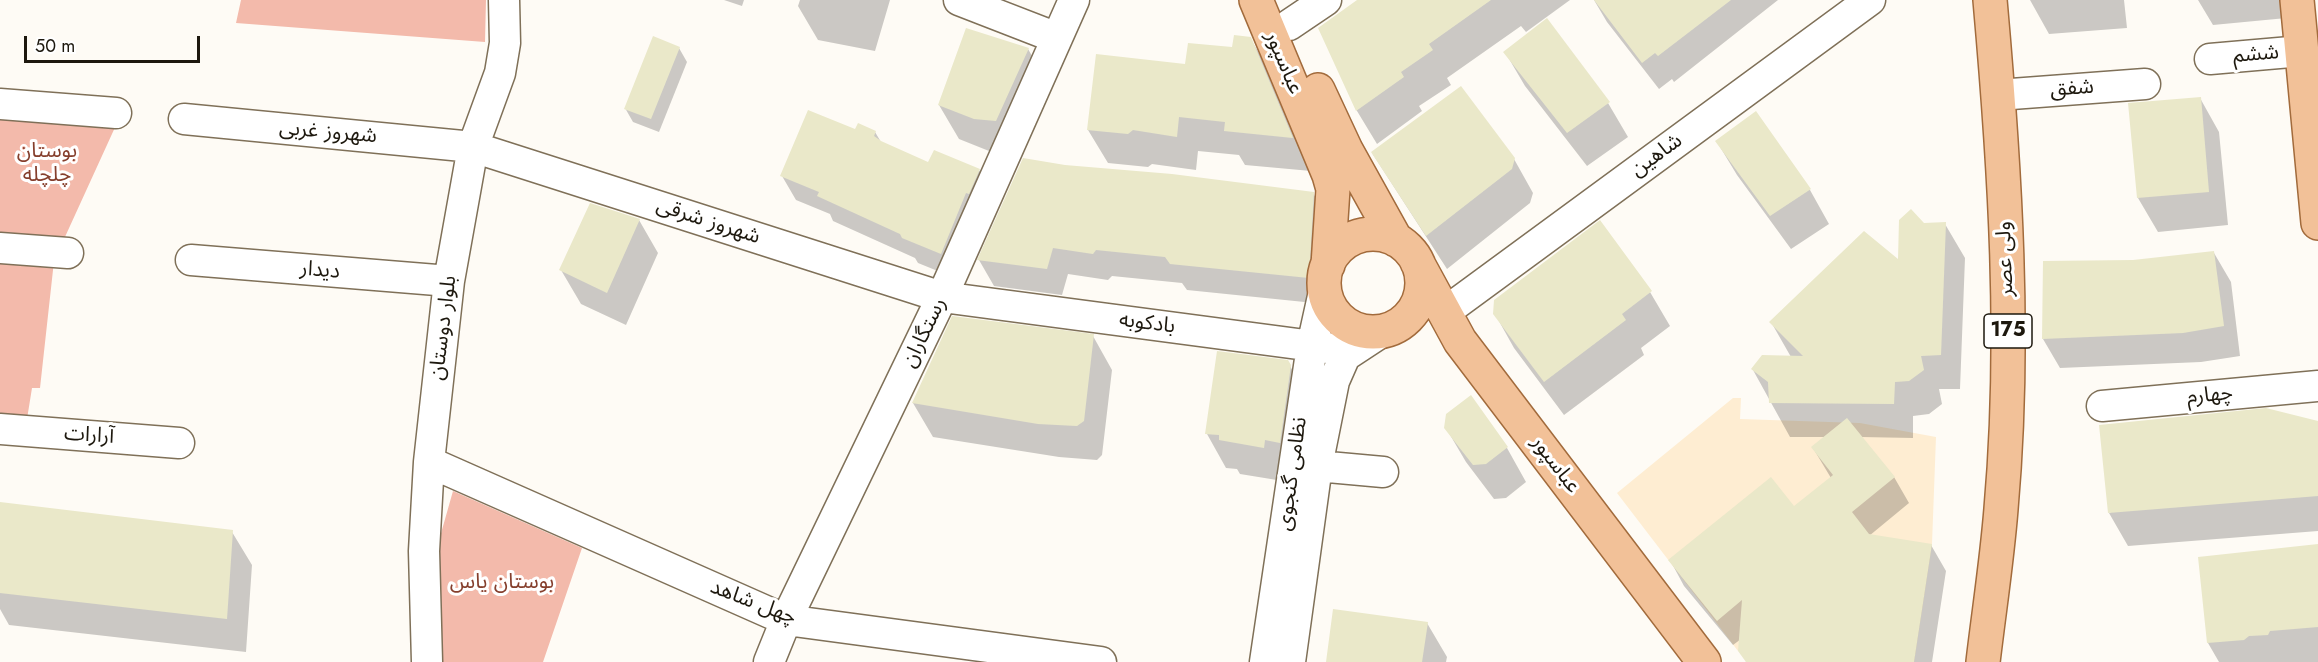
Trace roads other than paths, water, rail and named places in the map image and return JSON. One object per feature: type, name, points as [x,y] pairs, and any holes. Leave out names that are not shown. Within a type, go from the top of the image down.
[{"type":"main road","name":"عباسپور","points":[[1256,0],[1327,168],[1333,189],[1326,276]]},
{"type":"main road","name":"ولی عصر","points":[[1983,662],[2001,508],[2008,338],[1998,94],[1990,0]]},
{"type":"main road","points":[[2296,0],[2310,51],[2318,224]]},
{"type":"main road","name":"عباسپور","points":[[1283,13],[1346,150],[1460,341],[1704,662]]},
{"type":"main road","points":[[1388,330],[1406,321],[1416,308],[1421,293],[1422,277],[1407,251],[1376,235],[1356,238],[1335,253],[1326,276],[1328,300],[1344,322],[1356,329],[1388,330],[1428,331],[1460,341]]},
{"type":"street","name":"بلوار دوستان","points":[[427,662],[424,551],[429,462],[449,281],[473,147],[500,73],[505,43],[504,0]]},
{"type":"street","points":[[959,0],[1057,38]]},
{"type":"street","name":"رستگاران","points":[[769,662],[786,620],[942,297],[1074,0]]},
{"type":"street","points":[[1283,13],[1326,0]]},
{"type":"street","name":"شاهین","points":[[1444,312],[1870,0]]},
{"type":"street","name":"ششم","points":[[2210,59],[2310,51]]},
{"type":"street","name":"شفق","points":[[1998,94],[2145,84]]},
{"type":"street","points":[[0,104],[116,113]]},
{"type":"street","name":"شهروز غربی","points":[[184,119],[473,147]]},
{"type":"street","name":"شهروز شرقی","points":[[473,147],[942,297]]},
{"type":"street","points":[[0,248],[68,253]]},
{"type":"street","name":"دیدار","points":[[191,260],[449,281]]},
{"type":"street","name":"نظامی گنجوی","points":[[1265,662],[1312,346],[1326,276]]},
{"type":"street","name":"بادکوبه","points":[[942,297],[1351,351]]},
{"type":"street","name":"نظامی گنجوی","points":[[1290,662],[1317,466],[1334,381],[1345,356],[1388,330]]},
{"type":"street","name":"چهارم","points":[[2102,405],[2318,386]]},
{"type":"street","name":"آرارات","points":[[0,429],[179,443]]},
{"type":"street","name":"چهل شاهد","points":[[429,462],[786,620],[1101,662]]},
{"type":"street","points":[[1317,466],[1383,471]]},
{"type":"park label","name":"بوستان چلچله","points":[[47,164]]},
{"type":"park label","name":"بوستان یاس","points":[[502,583]]}]
